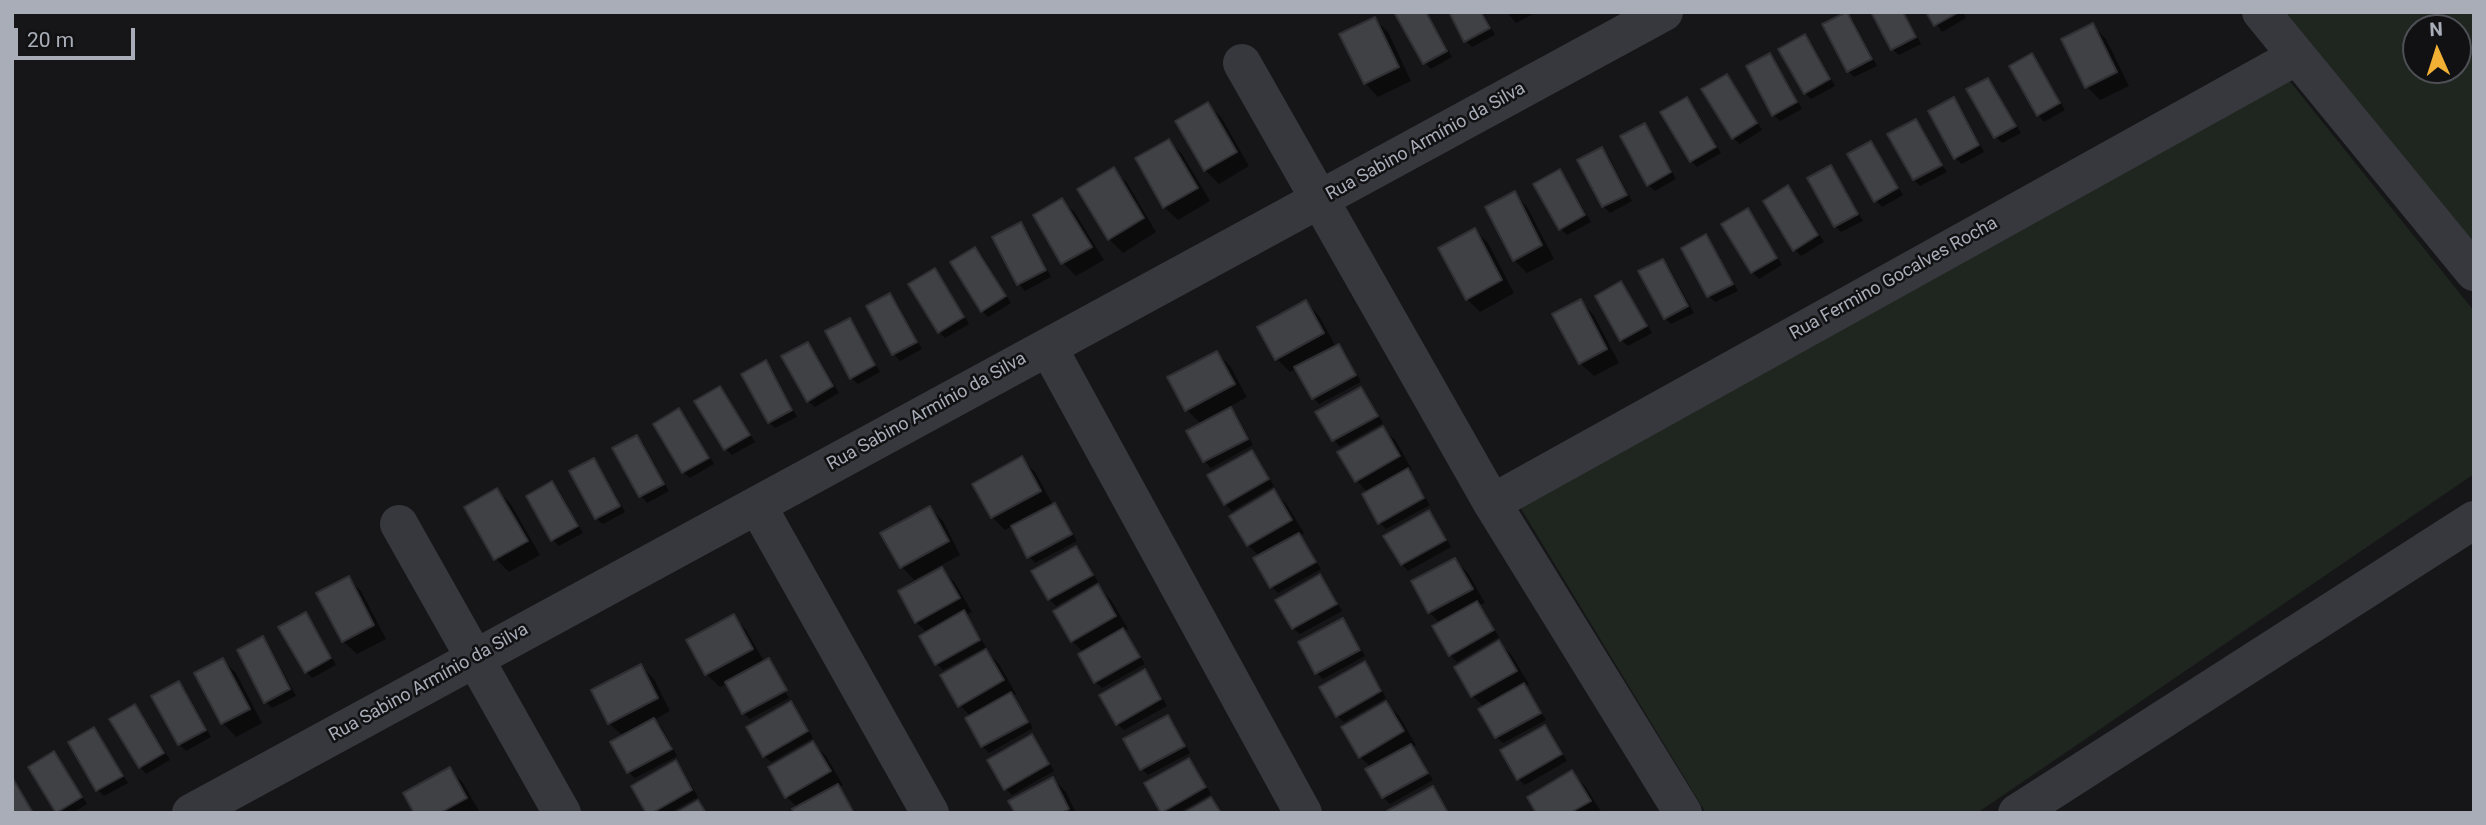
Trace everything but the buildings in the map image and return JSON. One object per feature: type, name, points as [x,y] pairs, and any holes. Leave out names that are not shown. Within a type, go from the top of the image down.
[{"type":"street","name":"Rua Sabino Armínio da Silva","points":[[195,812],[1664,12]]},
{"type":"street","points":[[2261,12],[2474,272]]},
{"type":"street","name":"Rua Fermino Gocalves Rocha","points":[[1492,502],[2297,56]]},
{"type":"street","points":[[1242,63],[1492,502],[1683,813]]},
{"type":"street","points":[[1048,347],[1303,813]]},
{"type":"street","points":[[757,505],[930,813]]},
{"type":"street","points":[[2017,813],[2474,520]]},
{"type":"street","points":[[399,524],[562,813]]},
{"type":"shaded area","points":[[2277,12],[2474,12],[2474,254]]},
{"type":"shaded area","points":[[2288,79],[2474,311],[2474,474],[1977,813],[1706,813],[1520,507]]}]
